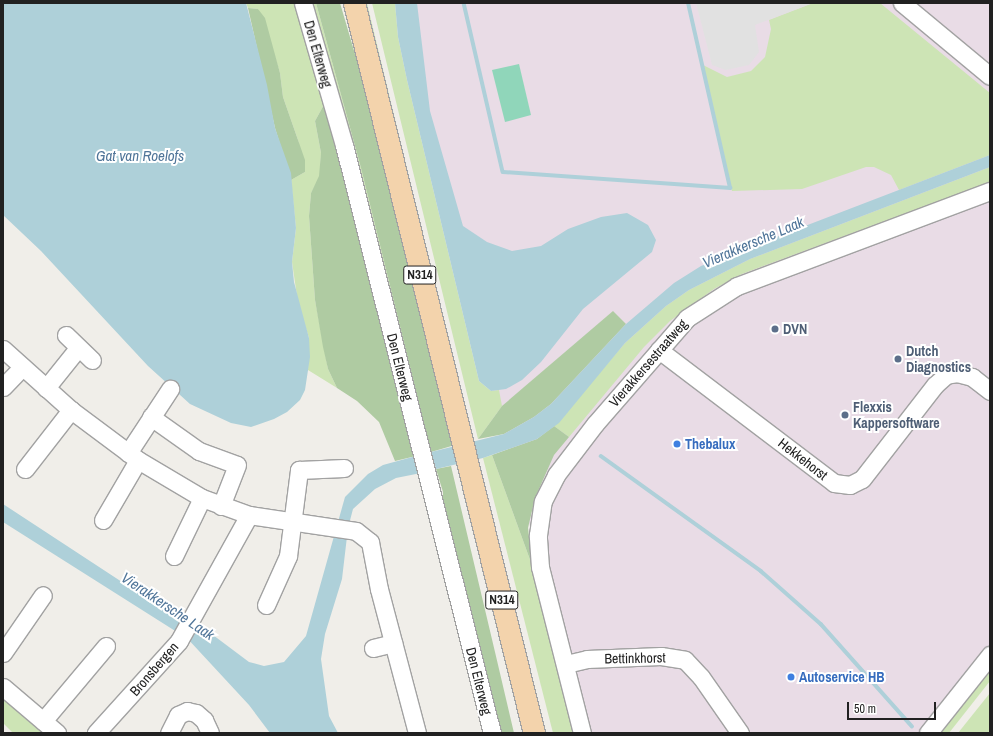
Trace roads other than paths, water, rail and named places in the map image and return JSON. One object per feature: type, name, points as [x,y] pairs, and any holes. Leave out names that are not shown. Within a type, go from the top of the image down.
[{"type":"main road","name":"N314","points":[[344,3],[381,116]]},
{"type":"main road","name":"N314","points":[[354,3],[534,733]]},
{"type":"street","name":"Den Elterweg","points":[[303,3],[344,145],[492,733]]},
{"type":"street","points":[[902,3],[990,76]]},
{"type":"street","name":"Vierakkersestraatweg","points":[[582,733],[566,664],[540,567],[538,535],[544,501],[556,475],[687,318],[737,286],[990,191]]},
{"type":"street","points":[[66,336],[92,360]]},
{"type":"street","points":[[46,388],[78,348]]},
{"type":"street","points":[[3,349],[22,368],[71,410],[133,456],[202,498],[249,515],[326,528],[356,531],[370,542],[393,643],[417,733]]},
{"type":"street","name":"Hekkehorst","points":[[659,350],[834,483],[850,486],[862,479],[935,385],[946,375],[958,373],[972,377],[990,391]]},
{"type":"street","points":[[3,387],[22,368]]},
{"type":"street","points":[[103,520],[151,417],[170,389]]},
{"type":"street","points":[[25,469],[71,410]]},
{"type":"street","points":[[151,417],[199,451],[236,465],[221,506]]},
{"type":"street","points":[[266,605],[284,568],[294,523],[299,470],[344,468]]},
{"type":"street","points":[[174,556],[202,498]]},
{"type":"street","name":"Bronsbergen","points":[[96,733],[180,641],[194,619],[249,515]]},
{"type":"street","points":[[3,653],[43,595]]},
{"type":"street","points":[[373,648],[393,643]]},
{"type":"street","points":[[43,721],[106,646]]},
{"type":"street","name":"Bettinkhorst","points":[[566,664],[586,660],[662,656],[685,660],[701,677],[740,733]]},
{"type":"street","points":[[928,733],[990,656]]},
{"type":"street","points":[[3,687],[57,733]]},
{"type":"street","points":[[169,733],[178,715],[187,711],[196,713],[204,720],[210,733]]},
{"type":"water","name":"Gat van Roelofs","points":[[3,3],[246,3],[267,85],[275,128],[291,173],[296,228],[292,262],[294,282],[309,338],[310,357],[305,390],[300,400],[287,412],[274,419],[251,427],[231,423],[190,404],[148,366],[41,251],[3,215]]},
{"type":"water","points":[[395,3],[417,3],[430,111],[463,226],[487,242],[512,251],[541,246],[568,229],[601,217],[627,213],[648,225],[656,240],[652,252],[583,309],[541,362],[522,380],[506,389],[491,391],[479,381],[407,80],[398,37]]},
{"type":"water","points":[[990,155],[990,167],[750,259],[689,290],[666,306],[625,343],[559,423],[537,439],[483,458],[436,469],[431,452],[504,434],[534,417],[551,404],[626,324],[674,283],[701,266]]},
{"type":"water","points":[[416,456],[421,473],[396,478],[375,489],[353,509],[348,528],[342,579],[325,634],[321,659],[329,716],[338,733],[270,733],[249,705],[186,637],[193,627],[213,635],[249,662],[264,666],[284,662],[306,636],[345,497],[368,474],[383,465]]},
{"type":"water","points":[[3,504],[122,582],[188,623],[180,634],[3,522]]},
{"type":"waterway","points":[[464,3],[503,172],[730,188],[688,3]]},
{"type":"waterway","points":[[601,456],[761,571],[821,624],[912,726]]},
{"type":"place","name":"DVN","points":[[775,329]]},
{"type":"place","name":"Dutch Diagnostics","points":[[898,359]]},
{"type":"place","name":"Flexxis Kappersoftware","points":[[845,415]]},
{"type":"place","name":"Thebalux","points":[[677,444]]},
{"type":"place","name":"Autoservice HB","points":[[791,677]]},
{"type":"water label","name":"Vierakkersche Laak","points":[[753,242]]},
{"type":"water label","name":"Vierakkersche Laak","points":[[168,606]]}]
